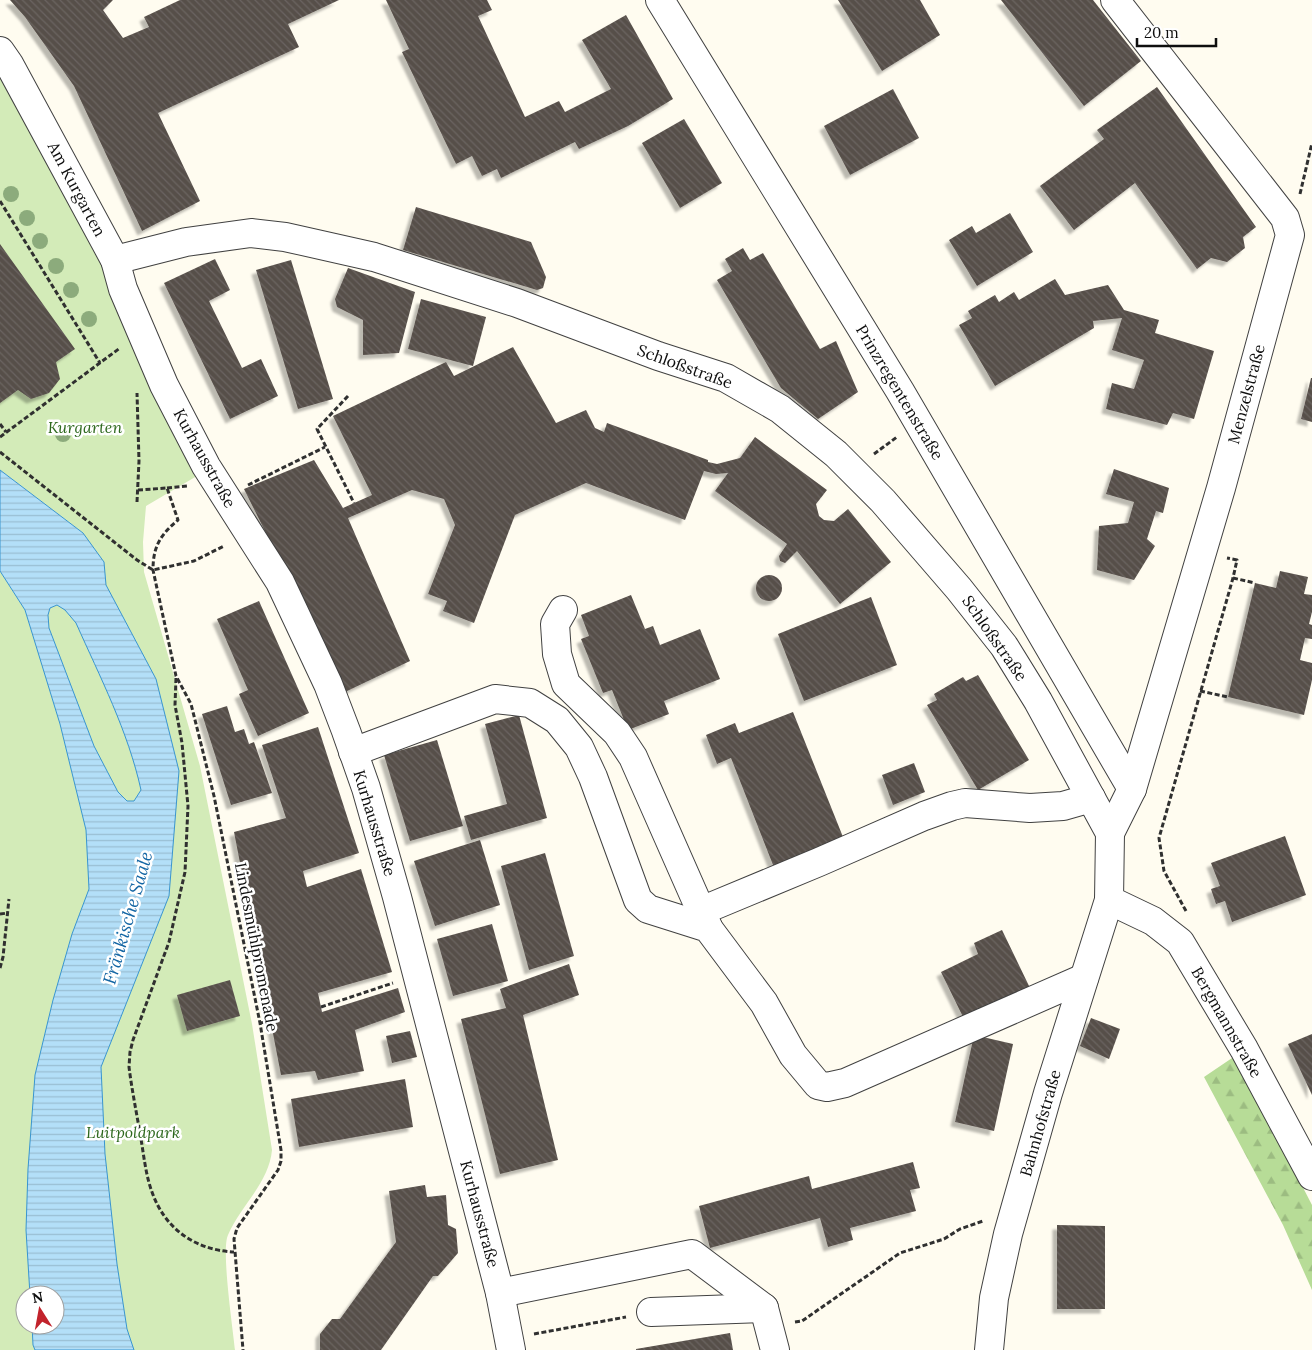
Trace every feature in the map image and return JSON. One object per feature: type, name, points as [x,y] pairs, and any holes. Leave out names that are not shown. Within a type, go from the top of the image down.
[{"type":"street","name":"Prinzregentenstraße","points":[[660,0],[918,422],[1132,789]]},
{"type":"street","points":[[1115,0],[1285,218],[1290,235]]},
{"type":"street","name":"Am Kurgarten","points":[[0,51],[9,64],[115,260],[134,339]]},
{"type":"street","name":"Schloßstraße","points":[[115,260],[186,242],[251,233],[285,237],[374,257],[517,303],[658,356],[726,378],[780,410],[836,454],[883,501],[960,589],[1004,646],[1038,701],[1110,832]]},
{"type":"street","name":"Menzelstraße","points":[[1110,832],[1132,789],[1221,488],[1290,235]]},
{"type":"street","name":"Kurhausstraße","points":[[134,339],[164,385],[202,458],[280,582],[328,684],[350,741],[366,788],[417,975],[500,1293],[510,1344]]},
{"type":"street","points":[[564,610],[555,624],[557,654],[566,684],[617,733],[633,757],[705,920],[764,1003],[793,1055],[818,1085],[827,1087],[845,1083],[1084,978]]},
{"type":"street","points":[[350,741],[495,699],[530,703],[557,720],[579,747],[621,835],[638,900],[648,909],[705,920],[924,816],[952,806],[965,803],[1038,808],[1063,806],[1091,798]]},
{"type":"street","points":[[579,747],[617,733]]},
{"type":"street","points":[[1109,900],[1110,832]]},
{"type":"street","name":"Bahnhofstraße","points":[[989,1350],[994,1298],[1015,1210],[1048,1093],[1109,900]]},
{"type":"street","name":"Bergmannstraße","points":[[1109,900],[1153,921],[1180,942],[1244,1049],[1312,1176]]},
{"type":"street","points":[[500,1293],[692,1254],[770,1329]]},
{"type":"street","points":[[651,1312],[770,1329]]},
{"type":"path","points":[[1290,235],[1312,143]]},
{"type":"path","points":[[0,201],[100,363]]},
{"type":"path","points":[[0,437],[134,339]]},
{"type":"path","points":[[137,390],[139,423],[137,502]]},
{"type":"path","points":[[348,396],[317,429],[354,503]]},
{"type":"path","points":[[852,470],[918,422]]},
{"type":"path","points":[[0,424],[6,432]]},
{"type":"path","points":[[225,496],[325,447]]},
{"type":"path","points":[[0,452],[137,560],[153,570],[194,561],[249,533]]},
{"type":"path","points":[[138,490],[190,486]]},
{"type":"path","name":"Lindesmühlpromenade","points":[[167,488],[178,520],[165,531],[157,545],[153,557],[153,570],[176,676],[191,704],[214,796],[260,1023],[282,1161],[278,1170],[237,1228],[234,1239],[243,1350]]},
{"type":"path","points":[[1186,911],[1164,871],[1158,838],[1233,578],[1255,583]]},
{"type":"path","points":[[176,676],[175,705],[182,743],[188,806],[184,872],[170,942],[133,1040],[130,1052],[130,1067],[148,1177],[156,1202],[175,1228],[188,1239],[209,1249],[234,1252]]},
{"type":"path","points":[[1200,691],[1228,697]]},
{"type":"path","points":[[0,968],[3,957],[9,899]]},
{"type":"path","points":[[0,914],[8,913]]},
{"type":"path","points":[[321,1007],[417,975]]},
{"type":"path","points":[[260,1023],[270,1021]]},
{"type":"path","points":[[770,1329],[802,1321],[900,1253],[944,1239],[960,1229],[1015,1210]]},
{"type":"path","points":[[510,1344],[651,1312]]},
{"type":"green space","name":"Luitpoldpark","points":[[0,51],[202,473],[146,506],[143,542],[144,572],[200,766],[252,1024],[272,1150],[266,1173],[234,1224],[226,1243],[235,1350],[0,1350],[0,571],[25,610],[83,533],[0,470]]},
{"type":"green space","points":[[1235,1056],[1312,1205],[1312,1290],[1283,1225],[1204,1077]]},
{"type":"water","name":"Fränkische Saale","points":[[0,470],[83,533],[104,562],[106,585],[156,679],[179,771],[169,896],[101,1067],[105,1154],[117,1264],[127,1329],[134,1350],[35,1350],[33,1345],[32,1335],[65,1335],[65,1285],[29,1285],[26,1230],[28,1169],[35,1075],[53,1000],[72,934],[89,889],[86,830],[60,724],[25,610],[0,571]],"holes":[[[57,605],[65,610],[76,623],[113,705],[129,747],[141,790],[134,801],[127,801],[118,792],[94,746],[49,628],[48,615],[50,608]]]},
{"type":"building","points":[[10,0],[113,0],[103,10],[123,38],[149,27],[144,17],[180,0],[339,0],[288,24],[299,47],[158,113],[200,201],[142,231],[74,86],[25,17]]},
{"type":"building","points":[[386,0],[487,0],[492,10],[478,16],[525,117],[559,101],[565,112],[611,89],[582,40],[626,15],[673,99],[628,126],[579,149],[575,142],[501,178],[497,169],[482,176],[472,156],[456,164],[402,52],[409,49]]},
{"type":"building","points":[[838,0],[920,0],[940,35],[882,71]]},
{"type":"building","points":[[1001,0],[1093,0],[1141,61],[1084,106]]},
{"type":"building","points":[[1157,87],[1256,227],[1243,237],[1245,248],[1227,262],[1211,258],[1197,269],[1135,183],[1074,230],[1040,186],[1104,139],[1097,130]]},
{"type":"building","points":[[893,89],[919,138],[850,175],[824,126]]},
{"type":"building","points":[[684,119],[722,183],[680,208],[642,143]]},
{"type":"building","points":[[416,207],[531,242],[546,277],[543,288],[537,290],[403,250]]},
{"type":"building","points":[[1010,213],[1033,252],[977,286],[949,240],[972,226],[976,233]]},
{"type":"building","points":[[0,244],[75,349],[56,362],[60,379],[49,393],[31,399],[18,390],[0,403]]},
{"type":"building","points":[[743,248],[750,260],[763,253],[820,349],[836,341],[858,392],[818,419],[781,388],[717,280],[732,271],[725,259]]},
{"type":"building","points":[[215,259],[230,290],[209,301],[242,368],[261,359],[278,396],[230,419],[164,283]]},
{"type":"building","points":[[291,260],[333,399],[298,409],[256,270]]},
{"type":"building","points":[[348,268],[415,292],[399,353],[363,355],[363,320],[337,307],[335,299]]},
{"type":"building","points":[[1055,279],[1065,295],[1108,285],[1124,310],[1159,320],[1155,333],[1214,351],[1194,419],[1173,413],[1167,425],[1106,409],[1112,383],[1134,389],[1144,360],[1112,350],[1122,318],[1093,321],[1094,328],[995,386],[959,325],[972,318],[968,311],[995,295],[999,302],[1014,292],[1019,300]]},
{"type":"building","points":[[421,299],[486,317],[473,366],[408,349]]},
{"type":"building","points":[[513,347],[556,423],[586,410],[595,428],[604,432],[607,423],[717,464],[740,458],[755,437],[827,490],[816,504],[819,516],[824,520],[834,521],[848,509],[891,562],[840,604],[797,551],[785,563],[780,561],[779,556],[787,544],[715,491],[728,473],[716,474],[704,471],[685,520],[586,483],[515,515],[474,623],[443,611],[447,601],[428,594],[455,525],[444,499],[412,490],[348,518],[410,661],[345,692],[244,489],[314,460],[343,508],[372,495],[333,416],[446,362],[454,376]]},
{"type":"building","points":[[1312,378],[1312,422],[1301,419]]},
{"type":"building","points":[[1114,469],[1169,488],[1163,513],[1156,511],[1147,539],[1155,546],[1134,580],[1097,570],[1099,526],[1128,523],[1134,502],[1106,494]]},
{"type":"building","points":[[1280,571],[1308,577],[1304,594],[1312,595],[1312,612],[1309,624],[1312,625],[1312,639],[1305,638],[1300,660],[1312,663],[1312,680],[1304,715],[1228,697],[1255,583],[1276,588]]},
{"type":"building","points":[[769,575],[778,579],[782,588],[778,597],[769,601],[760,597],[756,588],[760,579]]},
{"type":"building","points":[[631,595],[645,629],[653,626],[660,645],[700,629],[720,679],[664,701],[669,714],[628,730],[612,690],[603,693],[581,639],[589,636],[581,615]]},
{"type":"building","points":[[871,597],[897,665],[804,701],[778,634]]},
{"type":"building","points":[[259,601],[309,713],[258,736],[239,694],[248,690],[217,619]]},
{"type":"building","points":[[978,675],[1029,760],[978,790],[927,705],[937,700],[934,694],[963,677],[966,681]]},
{"type":"building","points":[[227,706],[235,732],[244,729],[249,744],[254,742],[272,793],[231,805],[202,714]]},
{"type":"building","points":[[793,712],[845,842],[775,870],[731,758],[717,764],[706,735],[735,723],[739,733]]},
{"type":"building","points":[[519,715],[547,818],[471,840],[464,816],[507,804],[485,724]]},
{"type":"building","points":[[318,727],[359,853],[303,871],[307,887],[361,869],[392,972],[318,993],[322,1012],[398,988],[405,1012],[355,1030],[364,1071],[318,1080],[315,1071],[281,1075],[234,832],[286,818],[262,745]]},
{"type":"building","points":[[437,740],[463,826],[410,841],[384,755]]},
{"type":"building","points":[[914,763],[925,792],[893,805],[882,775]]},
{"type":"building","points":[[1285,836],[1306,895],[1232,922],[1225,901],[1216,904],[1211,889],[1220,886],[1211,863]]},
{"type":"building","points":[[480,840],[500,905],[435,926],[414,861]]},
{"type":"building","points":[[545,853],[574,956],[529,970],[501,866]]},
{"type":"building","points":[[492,924],[508,981],[453,996],[437,939]]},
{"type":"building","points":[[1002,930],[1030,988],[964,1019],[941,972],[978,954],[974,943]]},
{"type":"building","points":[[569,964],[579,995],[523,1015],[558,1160],[500,1174],[461,1019],[506,1008],[500,989]]},
{"type":"building","points":[[230,980],[240,1016],[187,1031],[177,995]]},
{"type":"building","points":[[1091,1018],[1120,1029],[1109,1059],[1080,1046]]},
{"type":"building","points":[[410,1031],[417,1057],[392,1063],[386,1036]]},
{"type":"building","points":[[1312,1034],[1312,1095],[1288,1044]]},
{"type":"building","points":[[974,1035],[1013,1044],[994,1131],[955,1122]]},
{"type":"building","points":[[405,1079],[413,1127],[299,1147],[291,1099]]},
{"type":"building","points":[[913,1162],[920,1188],[910,1190],[916,1211],[850,1228],[853,1240],[828,1247],[820,1218],[710,1248],[699,1206],[809,1176],[812,1189]]},
{"type":"building","points":[[425,1185],[427,1197],[446,1195],[448,1225],[456,1229],[458,1253],[438,1276],[433,1276],[381,1350],[320,1350],[320,1334],[332,1319],[340,1319],[396,1242],[389,1191]]},
{"type":"building","points":[[1057,1225],[1105,1226],[1105,1309],[1057,1309]]},
{"type":"building","points":[[730,1333],[733,1350],[636,1350],[636,1349]]},
{"type":"park label","name":"Kurgarten","points":[[85,427]]}]
